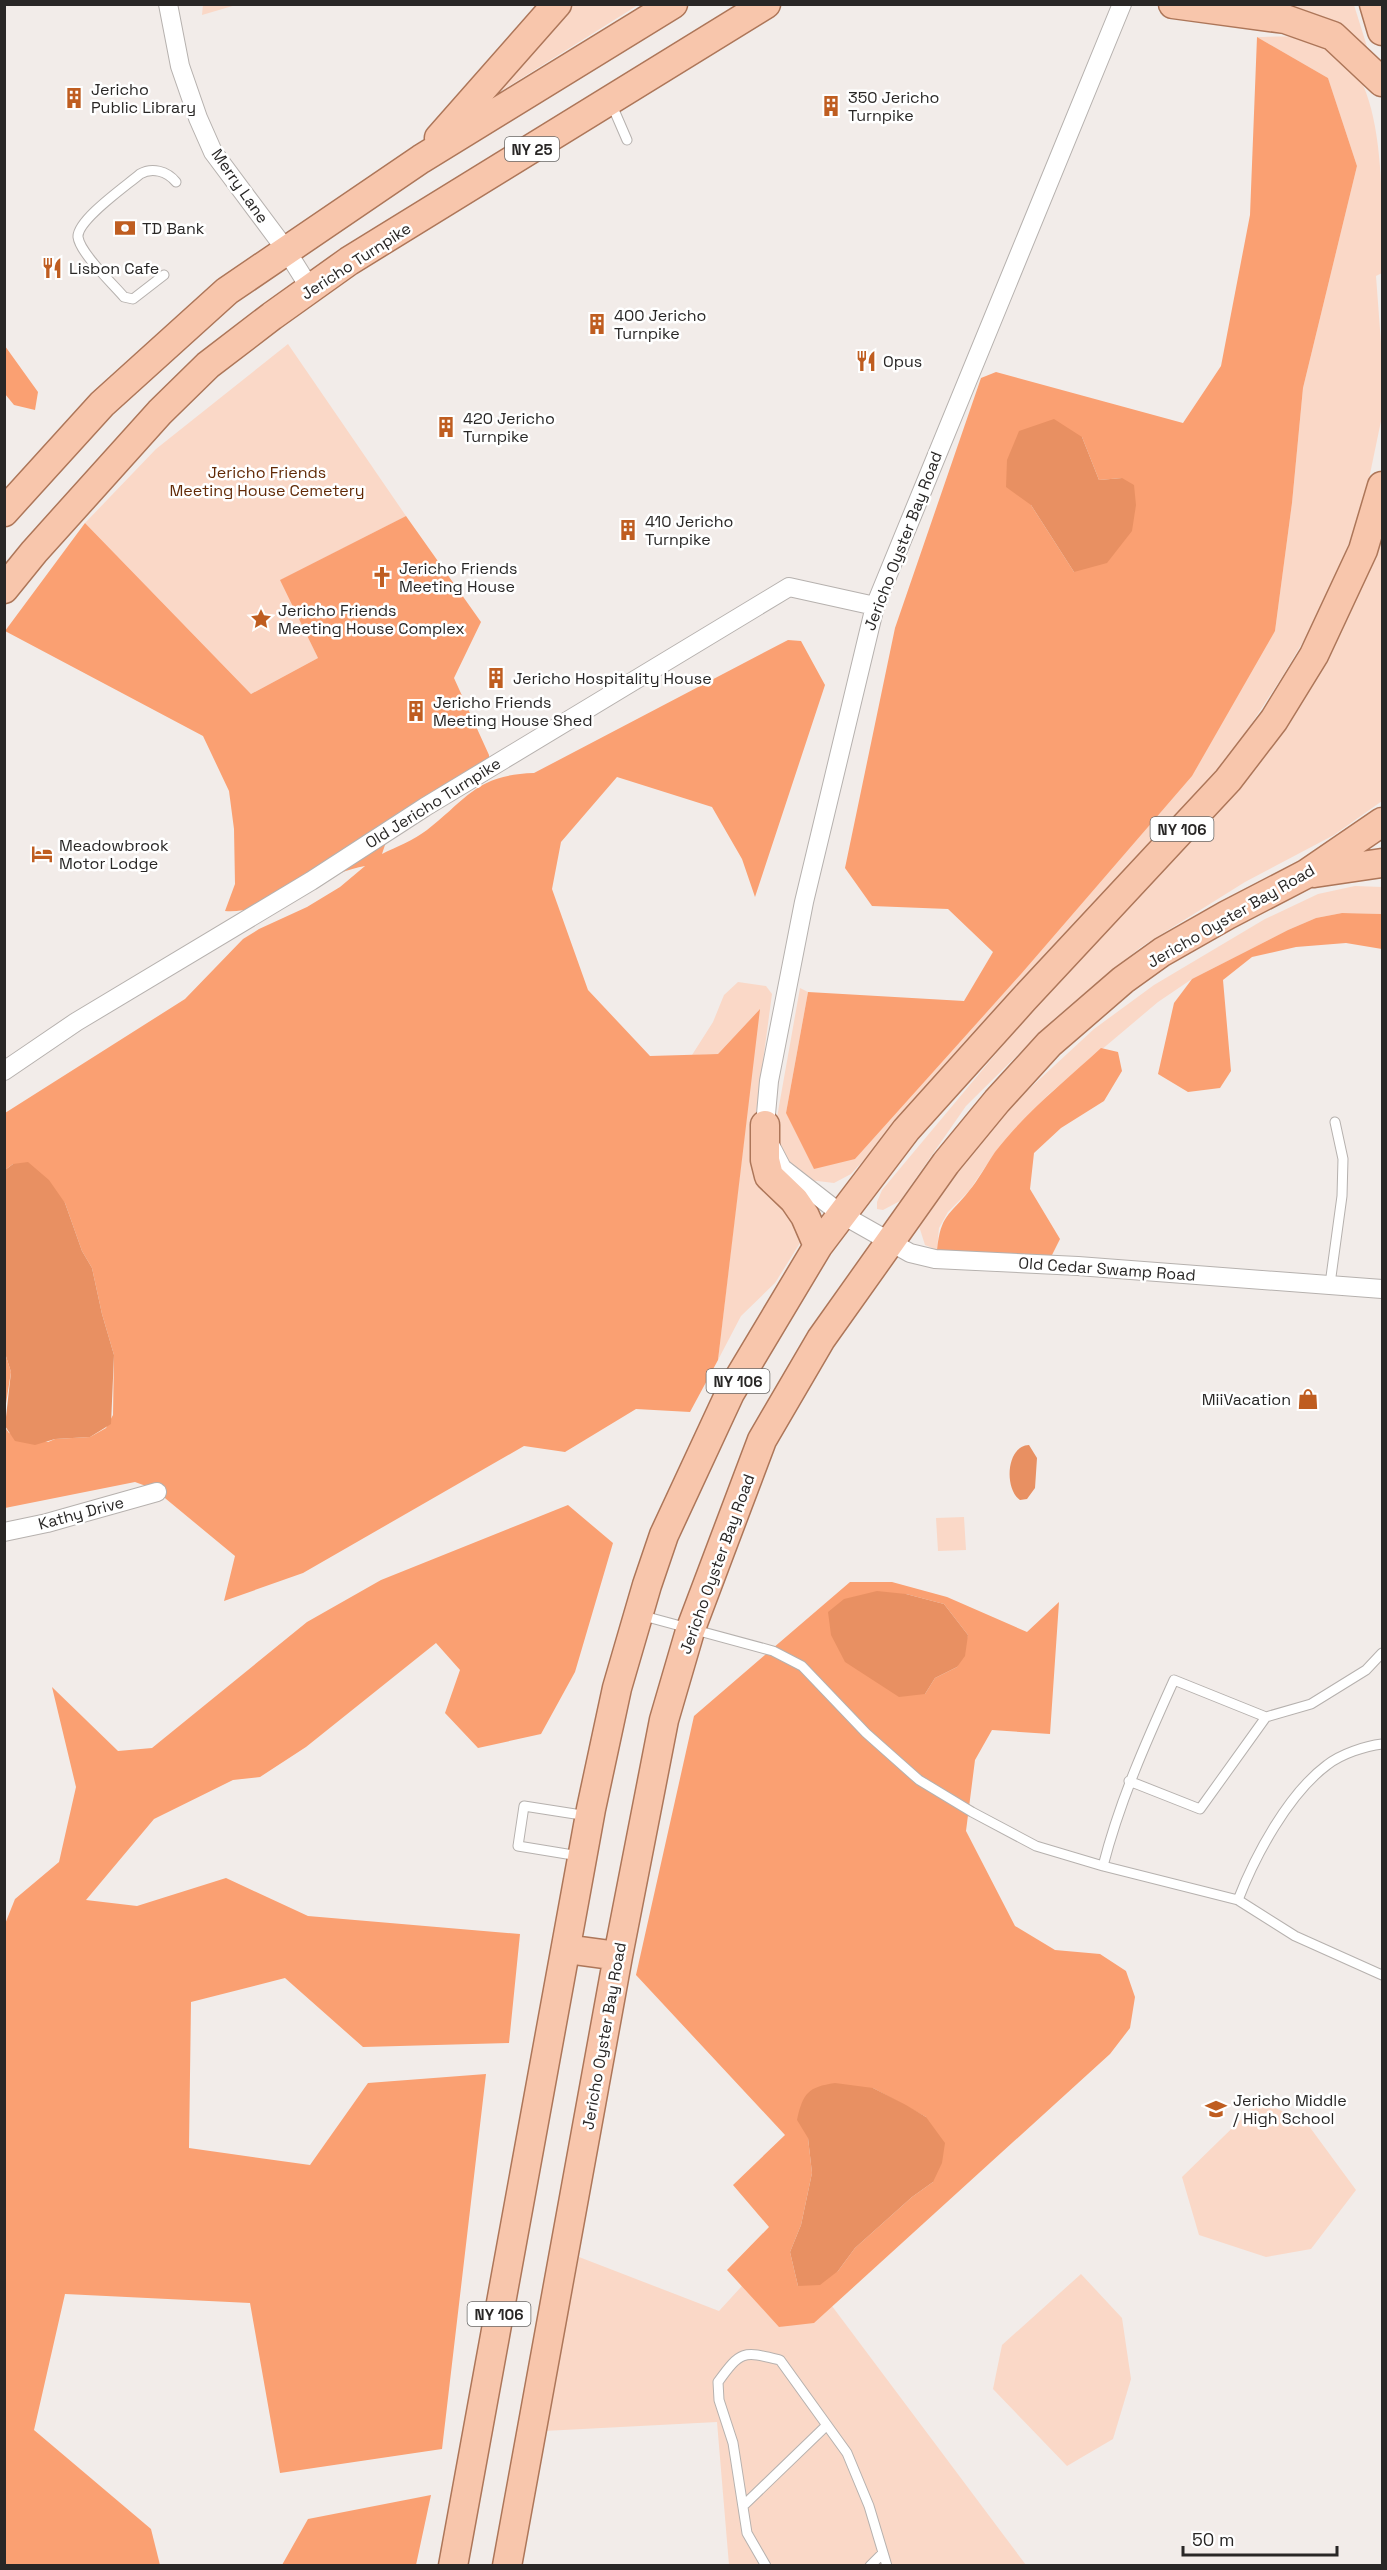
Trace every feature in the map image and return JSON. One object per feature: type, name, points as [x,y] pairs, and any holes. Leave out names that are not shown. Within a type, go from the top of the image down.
[{"type":"main road","points":[[421,159],[557,4]]},
{"type":"main road","points":[[4,512],[102,404],[198,315],[286,250],[421,159],[674,4]]},
{"type":"main road","points":[[1173,4],[1285,19],[1333,36],[1383,82]]},
{"type":"main road","points":[[1374,4],[1383,31]]},
{"type":"main road","name":"Jericho Turnpike","points":[[4,589],[34,552],[160,411],[208,365],[272,316],[349,261],[766,7]]},
{"type":"main road","name":"NY 106","points":[[453,2565],[590,1817],[617,1688],[664,1535],[730,1393],[818,1246],[841,1214],[906,1130],[1023,1000],[1228,780],[1274,720],[1314,656],[1363,550],[1383,486]]},
{"type":"main road","name":"Jericho Oyster Bay Road","points":[[507,2565],[618,1956],[664,1719],[690,1631],[762,1440],[821,1339],[888,1243],[946,1163],[1049,1044],[1123,980],[1162,952],[1306,874],[1383,822]]},
{"type":"main road","points":[[1306,874],[1383,863]]},
{"type":"main road","points":[[765,1125],[765,1160],[769,1176],[800,1208],[818,1246]]},
{"type":"main road","points":[[566,1948],[618,1956]]},
{"type":"street","name":"Merry Lane","points":[[168,4],[180,66],[198,118],[213,152],[286,250],[311,290]]},
{"type":"street","name":"Jericho Oyster Bay Road","points":[[841,1214],[782,1168],[768,1143],[765,1125],[769,1081],[804,902],[875,606],[1122,4]]},
{"type":"street","name":"Old Jericho Turnpike","points":[[4,1071],[76,1022],[789,587],[875,606]]},
{"type":"street","name":"Old Cedar Swamp Road","points":[[841,1214],[888,1243],[910,1253],[935,1258],[1383,1289]]},
{"type":"street","name":"Kathy Drive","points":[[4,1532],[47,1523],[157,1492]]},
{"type":"lane","points":[[610,101],[627,140]]},
{"type":"lane","points":[[164,275],[133,299],[124,297],[82,248],[78,236],[83,222],[140,174],[148,170],[161,172],[171,176],[176,182]]},
{"type":"lane","points":[[1330,1284],[1342,1196],[1343,1159],[1335,1122]]},
{"type":"lane","points":[[638,1615],[690,1631],[773,1651],[802,1666],[866,1733],[919,1780],[972,1812],[1036,1846],[1103,1866],[1238,1900],[1295,1936],[1383,1975]]},
{"type":"lane","points":[[1103,1866],[1114,1822],[1129,1781],[1174,1680],[1266,1717],[1311,1704],[1366,1670],[1383,1653]]},
{"type":"lane","points":[[1129,1781],[1200,1809],[1266,1717]]},
{"type":"lane","points":[[1238,1900],[1261,1851],[1294,1798],[1327,1765],[1368,1746],[1383,1744]]},
{"type":"lane","points":[[583,1856],[518,1846],[524,1806],[590,1817]]},
{"type":"lane","points":[[766,2565],[747,2533],[733,2443],[719,2400],[718,2382],[734,2360],[750,2353],[780,2360],[847,2453],[868,2506],[887,2565]]},
{"type":"lane","points":[[743,2506],[826,2425]]},
{"type":"lane","points":[[870,2565],[883,2553]]},
{"type":"green space","points":[[203,4],[236,5],[202,15]]},
{"type":"green space","points":[[573,5],[638,5],[498,93],[495,86]]},
{"type":"green space","points":[[1284,5],[1354,5],[1369,53],[1284,12]]},
{"type":"green space","points":[[1257,37],[1315,40],[1344,63],[1363,85],[1370,105],[1379,152],[1382,273],[1376,276],[1381,343],[1381,421],[1365,498],[1329,598],[1282,677],[1215,780],[851,1174],[834,1183],[809,1180],[789,1166],[778,1144],[776,1123],[800,988],[808,992],[786,1113],[855,1159],[1275,631],[1292,503],[1303,388],[1357,166],[1328,78]]},
{"type":"green space","name":"Jericho Friends Meeting House Cemetery","points":[[288,344],[406,516],[281,580],[318,658],[251,694],[85,523],[156,449]]},
{"type":"green space","points":[[1382,536],[1382,801],[1334,835],[1245,882],[1141,947],[1055,1018],[966,1106],[900,1201],[883,1210],[877,1209],[882,1190],[1040,1001],[1282,732],[1341,631]]},
{"type":"green space","points":[[1355,886],[1382,887],[1382,914],[1342,913],[1316,918],[1192,979],[1158,1002],[1049,1094],[996,1151],[969,1191],[948,1212],[939,1228],[937,1250],[925,1245],[918,1223],[923,1208],[1016,1101],[1094,1029],[1154,985],[1265,919],[1318,894]]},
{"type":"green space","points":[[738,982],[766,986],[772,994],[752,1143],[804,1231],[800,1243],[775,1283],[741,1316],[718,1360],[759,1010],[718,1054],[692,1055],[713,1022],[724,995]]},
{"type":"green space","points":[[964,1517],[966,1550],[938,1551],[936,1518]]},
{"type":"green space","points":[[1260,2101],[1306,2122],[1356,2190],[1311,2249],[1266,2257],[1199,2235],[1182,2177]]},
{"type":"green space","points":[[579,2257],[719,2311],[742,2286],[780,2327],[832,2306],[1026,2565],[729,2565],[717,2422],[544,2431]]},
{"type":"green space","points":[[1081,2274],[1122,2318],[1131,2379],[1113,2439],[1067,2466],[993,2389],[1002,2345]]},
{"type":"shaded area","points":[[1257,37],[1328,78],[1357,166],[1303,388],[1292,503],[1275,631],[1192,776],[1021,974],[855,1159],[814,1169],[786,1113],[808,992],[964,1001],[993,952],[948,909],[872,906],[845,868],[895,628],[981,378],[996,372],[1183,423],[1221,366],[1250,215]],"holes":[[[1082,437],[1099,480],[1122,478],[1074,572],[1031,505]]]},
{"type":"shaded area","points":[[5,346],[38,392],[35,410],[14,405],[5,394]]},
{"type":"shaded area","points":[[1054,419],[1082,437],[1099,480],[1122,478],[1134,485],[1136,505],[1132,531],[1107,563],[1074,572],[1031,505],[1006,487],[1007,460],[1019,431]]},
{"type":"shaded area","points":[[406,516],[481,622],[454,678],[489,755],[489,763],[387,839],[382,854],[422,834],[485,783],[499,778],[534,773],[788,640],[801,641],[825,685],[755,897],[742,859],[712,807],[617,777],[561,842],[552,889],[588,990],[650,1056],[718,1054],[760,1009],[718,1360],[690,1412],[636,1409],[565,1452],[524,1446],[303,1573],[224,1601],[235,1556],[154,1489],[135,1482],[5,1508],[4,1426],[9,1433],[48,1442],[55,1439],[90,1437],[106,1428],[113,1415],[114,1355],[92,1268],[82,1251],[65,1203],[13,1164],[5,1170],[5,1113],[185,999],[243,939],[307,907],[340,887],[365,866],[348,870],[257,907],[240,911],[225,911],[235,884],[234,829],[229,791],[203,736],[5,631],[85,523],[251,694],[318,658],[280,580]]},
{"type":"shaded area","points":[[1342,913],[1382,914],[1382,949],[1346,943],[1296,947],[1252,957],[1223,980],[1231,1071],[1220,1088],[1188,1092],[1158,1074],[1174,1003],[1192,979],[1288,930],[1316,918]]},
{"type":"shaded area","points":[[1101,1048],[1118,1052],[1122,1071],[1104,1101],[1061,1128],[1034,1153],[1030,1189],[1060,1239],[1051,1257],[937,1250],[941,1229],[947,1216],[973,1186],[995,1152],[1032,1111]]},
{"type":"shaded area","points":[[28,1162],[49,1180],[65,1203],[82,1251],[92,1268],[114,1355],[111,1424],[90,1437],[55,1439],[35,1445],[15,1441],[5,1426],[11,1372],[4,1350],[5,1170],[13,1164]]},
{"type":"shaded area","points":[[4,1350],[11,1372],[5,1410],[4,1410]]},
{"type":"shaded area","points":[[1029,1445],[1037,1458],[1035,1488],[1027,1499],[1020,1500],[1011,1487],[1010,1469],[1016,1452],[1021,1447]]},
{"type":"shaded area","points":[[568,1505],[613,1543],[575,1672],[541,1734],[478,1748],[445,1713],[460,1670],[436,1643],[306,1747],[260,1777],[233,1780],[154,1819],[86,1900],[137,1906],[226,1878],[308,1916],[520,1934],[509,2043],[363,2047],[285,1978],[191,2002],[189,2148],[310,2165],[368,2083],[486,2074],[442,2449],[280,2473],[250,2303],[65,2294],[34,2430],[151,2529],[160,2565],[5,2565],[5,1924],[15,1899],[59,1862],[76,1787],[52,1687],[118,1751],[152,1748],[307,1622],[381,1580]]},
{"type":"shaded area","points":[[850,1582],[892,1582],[947,1597],[1027,1632],[1059,1602],[1050,1734],[992,1730],[975,1760],[966,1831],[1015,1926],[1055,1950],[1100,1954],[1126,1971],[1135,1997],[1130,2028],[1110,2054],[814,2323],[779,2327],[727,2270],[769,2227],[733,2185],[785,2135],[636,1975],[694,1716]],"holes":[[[906,1594],[944,1604],[968,1635],[957,1667],[935,1678],[925,1694]],[[873,2088],[926,2117],[933,2182],[912,2197],[855,2248],[838,2271],[798,2286],[790,2252],[801,2225],[812,2173],[808,2138]]]},
{"type":"shaded area","points":[[877,1591],[906,1594],[944,1604],[968,1635],[965,1656],[957,1667],[935,1678],[925,1694],[899,1697],[845,1662],[831,1635],[828,1612],[844,1599]]},
{"type":"shaded area","points":[[835,2083],[873,2088],[926,2117],[945,2143],[942,2163],[933,2182],[912,2197],[855,2248],[838,2271],[820,2285],[798,2286],[790,2252],[801,2225],[812,2173],[808,2138],[797,2120],[808,2093],[813,2089]]},
{"type":"shaded area","points":[[431,2495],[416,2565],[282,2565],[308,2519]]},
{"type":"place","name":"Jericho Public Library","points":[[74,98]]},
{"type":"place","name":"350 Jericho Turnpike","points":[[831,106]]},
{"type":"place","name":"TD Bank","points":[[125,228]]},
{"type":"place","name":"Lisbon Cafe","points":[[52,268]]},
{"type":"place","name":"400 Jericho Turnpike","points":[[597,324]]},
{"type":"place","name":"Opus","points":[[866,361]]},
{"type":"place","name":"420 Jericho Turnpike","points":[[446,427]]},
{"type":"place","name":"410 Jericho Turnpike","points":[[628,530]]},
{"type":"place","name":"Jericho Friends Meeting House","points":[[382,577]]},
{"type":"place","name":"Jericho Friends Meeting House Complex","points":[[261,619]]},
{"type":"place","name":"Jericho Hospitality House","points":[[496,678]]},
{"type":"place","name":"Jericho Friends Meeting House Shed","points":[[416,711]]},
{"type":"place","name":"Meadowbrook Motor Lodge","points":[[42,854]]},
{"type":"place","name":"MiiVacation","points":[[1308,1399]]},
{"type":"place","name":"Jericho Middle / High School","points":[[1216,2109]]}]
